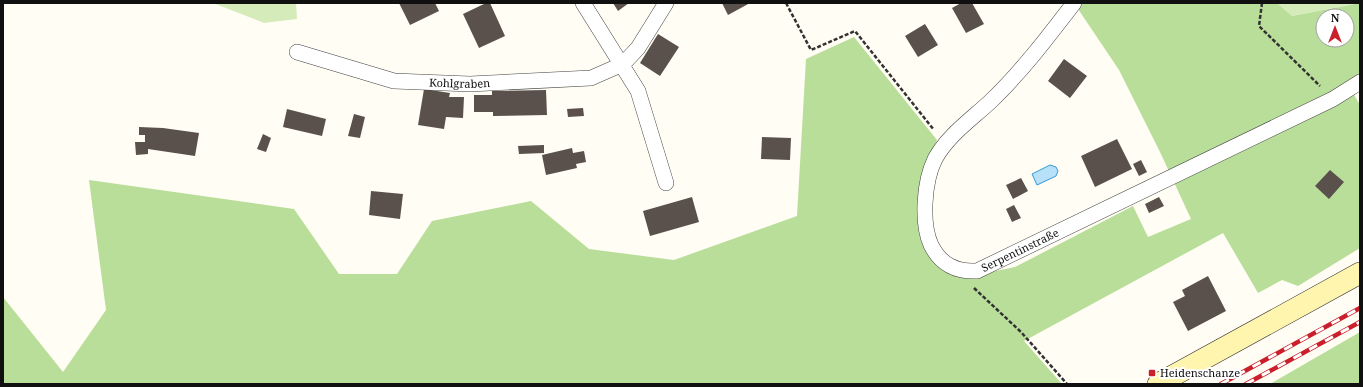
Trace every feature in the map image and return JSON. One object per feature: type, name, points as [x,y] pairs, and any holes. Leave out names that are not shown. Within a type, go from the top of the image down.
[{"type":"main road","points":[[1158,384],[1360,273]]},
{"type":"street","points":[[583,3],[623,64],[638,90],[666,183]]},
{"type":"street","name":"Kohlgraben","points":[[297,52],[394,81],[470,84],[591,78],[623,64],[638,48],[666,3]]},
{"type":"street","points":[[954,269],[945,265],[935,253],[928,237],[925,218],[926,190],[934,160],[945,143],[997,95],[1036,51],[1074,3]]},
{"type":"street","name":"Serpentinstraße","points":[[954,269],[963,272],[977,271],[1333,99],[1360,82]]},
{"type":"path","points":[[786,3],[811,50],[855,31],[945,143]]},
{"type":"path","points":[[1262,3],[1259,26],[1333,99]]},
{"type":"path","points":[[954,269],[1021,332],[1067,384]]},
{"type":"green space","points":[[213,3],[296,3],[297,19],[264,23]]},
{"type":"green space","points":[[1074,3],[1277,3],[1292,16],[1315,12],[1315,48],[1355,48],[1355,8],[1334,8],[1360,3],[1360,82],[1350,88],[1360,105],[1360,248],[1298,286],[1282,280],[1258,293],[1223,233],[1024,341],[1062,384],[3,384],[3,297],[63,372],[106,310],[89,180],[294,209],[339,274],[397,274],[432,221],[531,201],[589,249],[674,260],[797,216],[806,59],[854,37],[937,140],[929,161],[925,246],[971,276],[1015,267],[1133,206],[1148,237],[1191,219],[1160,152],[1119,70]]},
{"type":"green space","points":[[1277,3],[1359,3],[1333,8],[1315,8],[1315,12],[1292,16]]},
{"type":"green space","points":[[1360,332],[1360,384],[1270,384]]},
{"type":"water","points":[[1050,165],[1056,167],[1058,171],[1056,176],[1037,185],[1032,174]]},
{"type":"building","points":[[399,3],[435,3],[439,11],[410,25]]},
{"type":"building","points":[[486,3],[490,3],[505,36],[479,48],[463,14]]},
{"type":"building","points":[[613,3],[629,3],[618,11]]},
{"type":"building","points":[[722,3],[750,3],[728,15]]},
{"type":"building","points":[[961,3],[972,3],[984,24],[966,33],[952,8]]},
{"type":"building","points":[[925,24],[938,45],[918,57],[905,36]]},
{"type":"building","points":[[658,34],[679,47],[660,76],[640,63]]},
{"type":"building","points":[[1064,59],[1087,76],[1070,98],[1048,81]]},
{"type":"building","points":[[424,89],[450,93],[449,97],[464,97],[463,118],[446,117],[444,129],[418,125]]},
{"type":"building","points":[[546,90],[547,115],[493,116],[493,112],[474,112],[474,95],[492,95],[492,91]]},
{"type":"building","points":[[583,108],[584,116],[568,117],[567,109]]},
{"type":"building","points":[[287,109],[326,119],[322,136],[283,127]]},
{"type":"building","points":[[354,114],[365,117],[360,138],[348,136]]},
{"type":"building","points":[[139,127],[163,128],[199,133],[195,156],[148,149],[148,154],[136,155],[135,142],[145,142],[145,135],[139,135]]},
{"type":"building","points":[[263,134],[271,138],[266,152],[257,149]]},
{"type":"building","points":[[762,137],[791,138],[790,160],[761,159]]},
{"type":"building","points":[[1117,139],[1132,169],[1095,187],[1081,156]]},
{"type":"building","points":[[544,145],[544,153],[519,154],[518,146]]},
{"type":"building","points":[[572,148],[573,153],[584,151],[586,162],[576,164],[577,168],[546,175],[542,155]]},
{"type":"building","points":[[1141,160],[1147,172],[1139,176],[1133,164]]},
{"type":"building","points":[[1330,170],[1344,182],[1329,199],[1315,186]]},
{"type":"building","points":[[1021,178],[1028,191],[1013,199],[1006,185]]},
{"type":"building","points":[[371,191],[403,194],[400,219],[369,215]]},
{"type":"building","points":[[692,197],[699,222],[650,236],[643,211]]},
{"type":"building","points":[[1159,197],[1164,206],[1149,213],[1145,204]]},
{"type":"building","points":[[1014,205],[1021,218],[1012,222],[1006,209]]},
{"type":"building","points":[[1208,276],[1226,311],[1188,331],[1173,302],[1185,296],[1182,290]]},
{"type":"railway","points":[[1221,384],[1360,308]]},
{"type":"railway","points":[[1246,384],[1360,322]]},
{"type":"place","name":"Heidenschanze","points":[[1152,373]]}]
